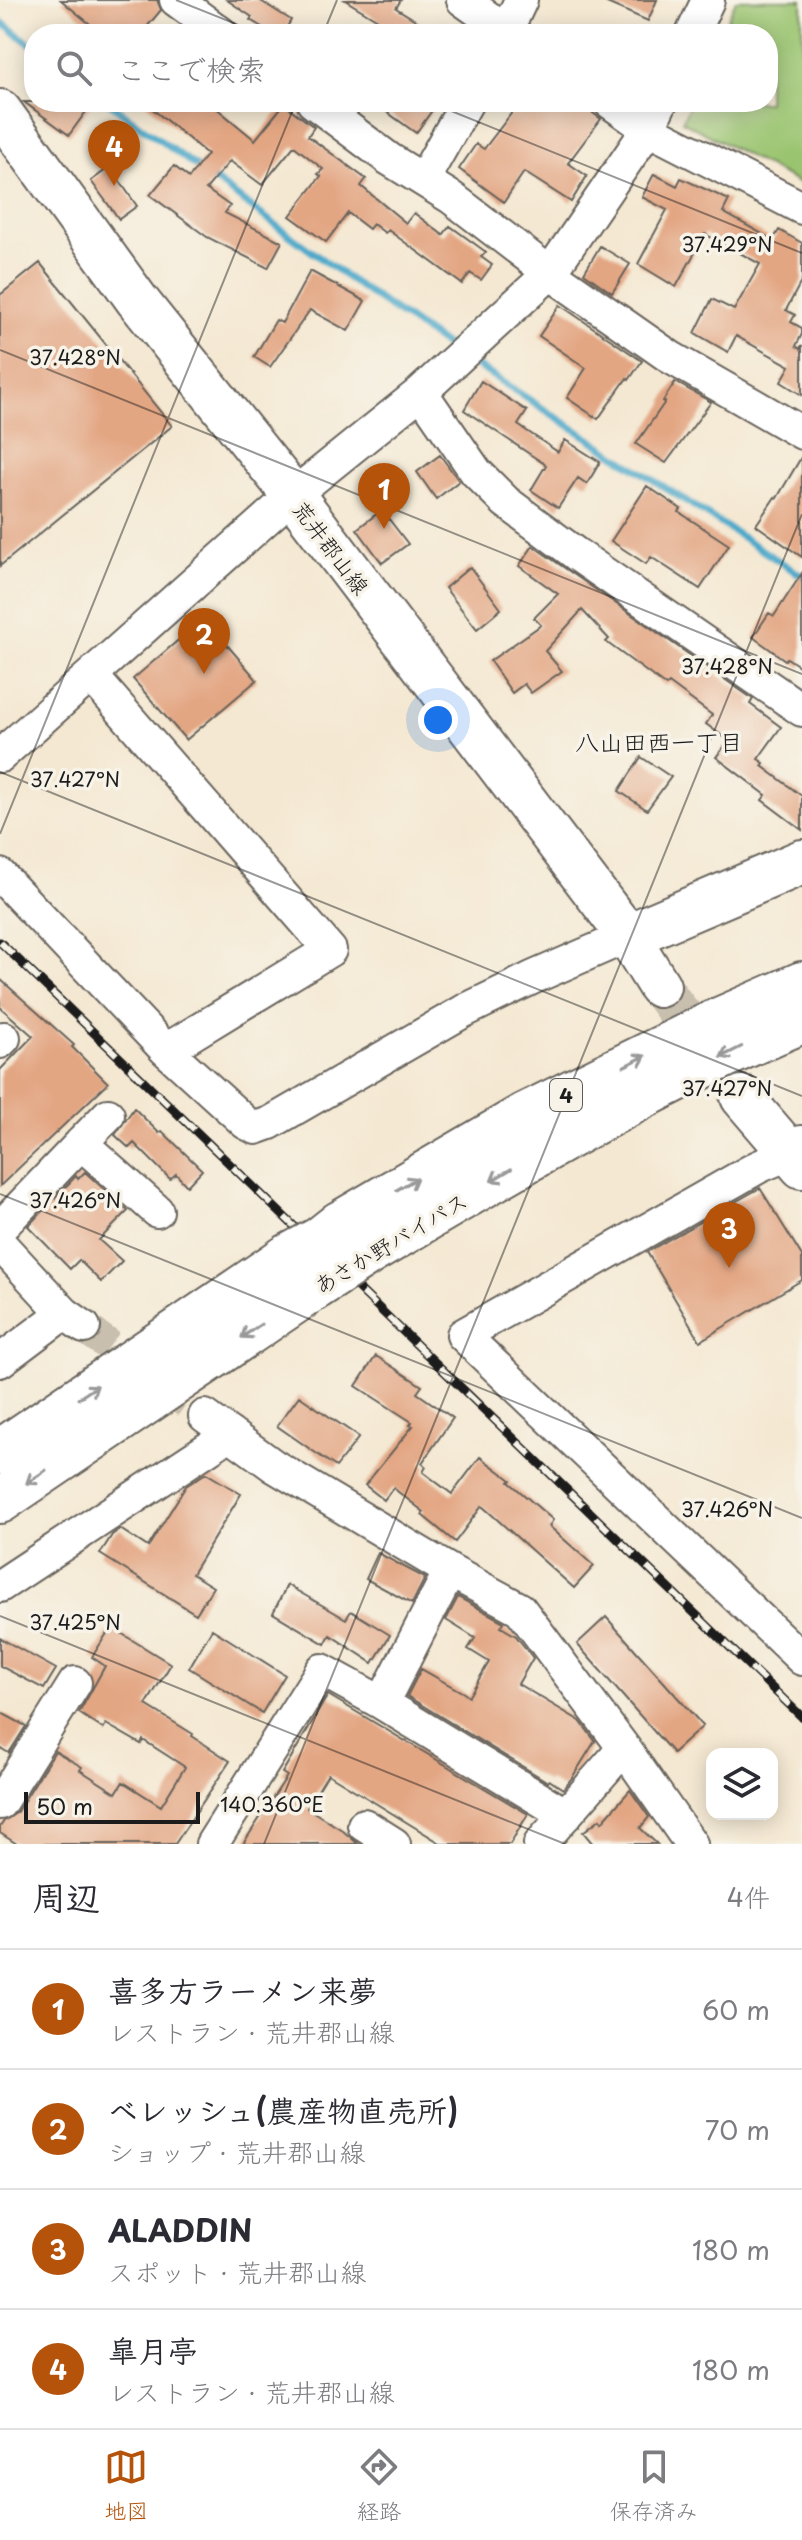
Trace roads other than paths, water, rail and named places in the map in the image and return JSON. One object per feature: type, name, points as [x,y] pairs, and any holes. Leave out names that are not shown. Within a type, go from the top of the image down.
[{"type":"highway","points":[[628,936],[802,862]]},
{"type":"highway","name":"あさか野バイパス","points":[[0,1452],[355,1238],[525,1115],[719,1020],[802,984]]},
{"type":"highway","name":"あさか野バイパス","points":[[355,1238],[550,1146],[738,1048],[802,1021]]},
{"type":"highway","name":"あさか野バイパス","points":[[0,1501],[301,1272]]},
{"type":"main road","name":"荒井郡山線","points":[[0,111],[137,300],[293,495],[628,936],[659,986]]},
{"type":"main road","points":[[742,1097],[798,1156]]},
{"type":"street","points":[[176,0],[208,24]]},
{"type":"street","points":[[463,0],[496,24]]},
{"type":"street","points":[[512,24],[521,0]]},
{"type":"street","points":[[697,24],[708,0]]},
{"type":"street","points":[[326,112],[389,159],[505,236],[550,273],[670,357],[802,433]]},
{"type":"street","points":[[423,180],[461,112]]},
{"type":"street","points":[[0,756],[293,495],[421,392],[550,273],[655,115],[802,208]]},
{"type":"street","points":[[421,392],[476,472],[499,496],[576,554],[802,710]]},
{"type":"street","points":[[91,675],[330,950],[166,1050]]},
{"type":"street","points":[[0,875],[166,1050],[246,1123],[261,1127],[464,1011],[628,936]]},
{"type":"street","points":[[0,1228],[108,1115]]},
{"type":"street","points":[[81,1143],[157,1211]]},
{"type":"street","points":[[798,1156],[758,1167],[463,1335],[802,1659]]},
{"type":"street","points":[[0,1244],[74,1320],[0,1361]]},
{"type":"street","points":[[0,1586],[217,1425],[274,1466],[520,1609],[691,1844]]},
{"type":"street","points":[[382,1703],[450,1571]]},
{"type":"street","points":[[212,1844],[322,1670],[566,1815]]},
{"type":"street","points":[[0,1803],[75,1683]]},
{"type":"street","points":[[540,1844],[624,1748]]},
{"type":"street","points":[[364,1825],[394,1844]]},
{"type":"waterway","points":[[0,21],[24,39]]},
{"type":"waterway","points":[[122,112],[356,284],[454,351]]},
{"type":"waterway","points":[[468,360],[802,576]]},
{"type":"tunnel","points":[[659,986],[742,1097]]},
{"type":"tunnel","points":[[84,1327],[205,1416]]},
{"type":"railway","points":[[0,942],[802,1717]]},
{"type":"place","name":"皐月亭","points":[[114,186]]},
{"type":"place","name":"喜多方ラーメン来夢","points":[[384,529]]},
{"type":"place","name":"ベレッシュ(農産物直売所)","points":[[204,674]]},
{"type":"place","name":"ALADDIN","points":[[729,1268]]},
{"type":"district","name":"八山田西一丁目","points":[[659,741]]}]
